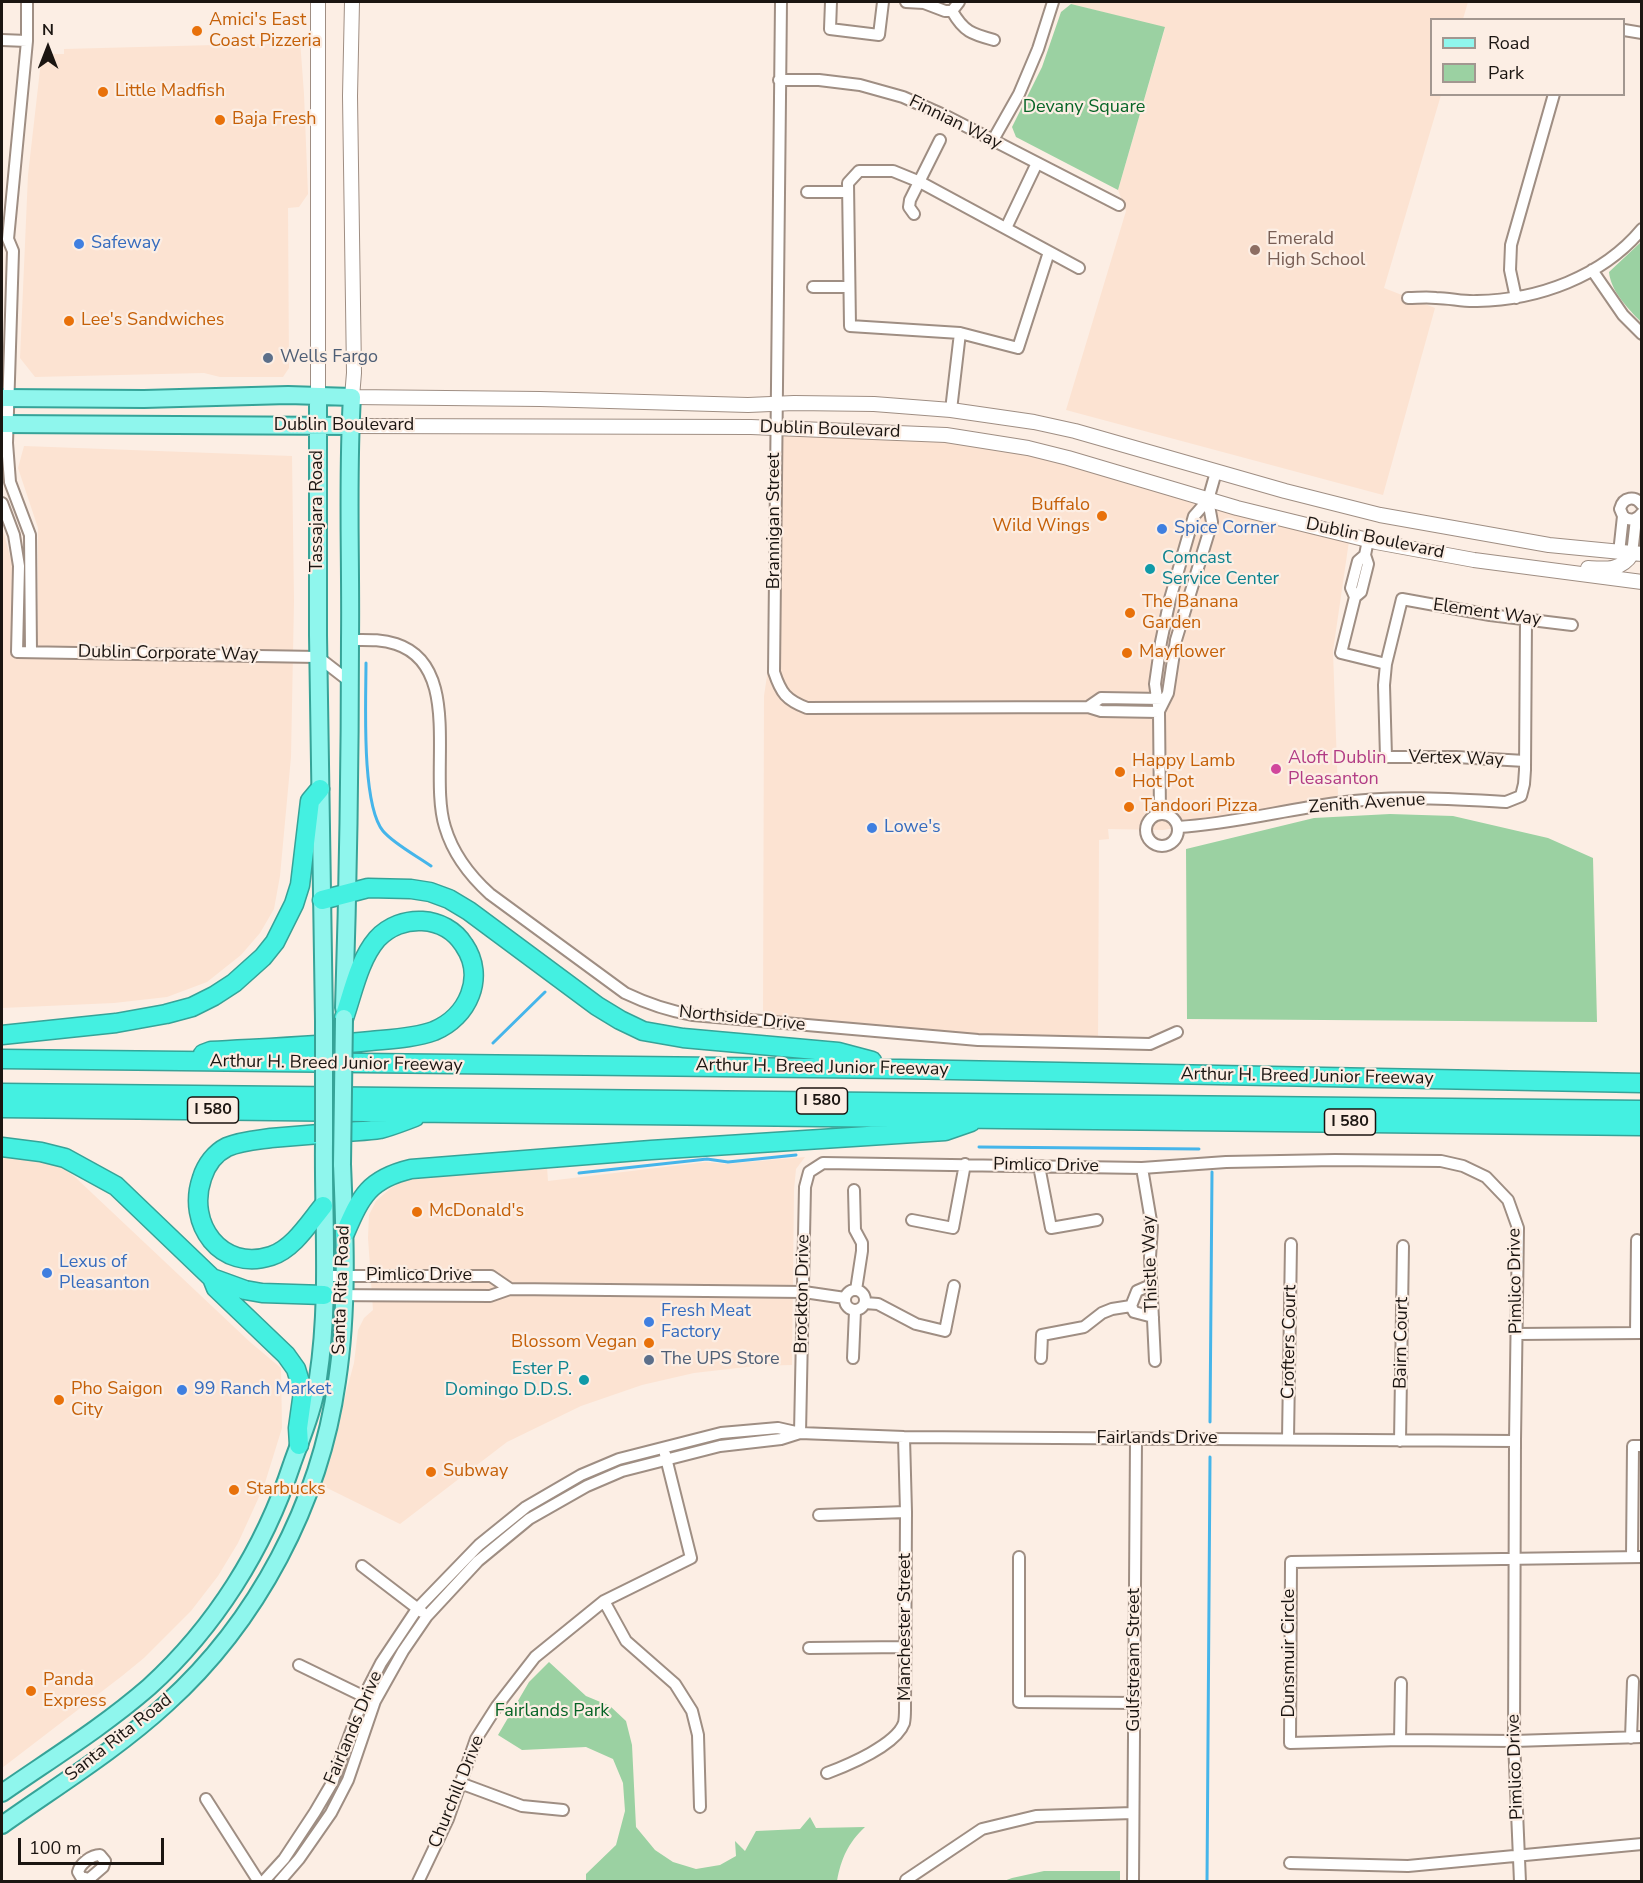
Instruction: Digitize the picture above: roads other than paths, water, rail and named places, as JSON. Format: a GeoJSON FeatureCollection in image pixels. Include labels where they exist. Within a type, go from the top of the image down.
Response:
{"type":"FeatureCollection","features":[{"type":"Feature","properties":{"kind":"highway"},"geometry":{"type":"LineString","coordinates":[[2,1035],[116,1023],[166,1014],[192,1007],[234,983],[263,957],[275,942],[294,904],[303,865],[310,801],[320,789]]}},
{"type":"Feature","properties":{"kind":"highway"},"geometry":{"type":"LineString","coordinates":[[322,900],[368,888],[430,892],[449,898],[597,1006],[643,1031],[683,1038],[838,1052],[900,1069]]}},
{"type":"Feature","properties":{"kind":"highway"},"geometry":{"type":"LineString","coordinates":[[185,1062],[211,1050],[318,1046],[407,1037],[433,1031],[455,1018],[469,999],[474,986],[473,969],[465,945],[442,926],[424,920],[408,920],[392,927],[378,938],[368,951],[344,1018]]}},
{"type":"Feature","properties":{"kind":"highway","name":"Arthur H. Breed Junior Freeway"},"geometry":{"type":"LineString","coordinates":[[2,1059],[900,1069],[1641,1083]]}},
{"type":"Feature","properties":{"kind":"highway","name":"I 580"},"geometry":{"type":"LineString","coordinates":[[2,1092],[1641,1110]]}},
{"type":"Feature","properties":{"kind":"highway","name":"I 580"},"geometry":{"type":"LineString","coordinates":[[2,1107],[1641,1126]]}},
{"type":"Feature","properties":{"kind":"highway"},"geometry":{"type":"LineString","coordinates":[[323,1206],[292,1243],[283,1250],[273,1256],[256,1259],[242,1258],[217,1246],[206,1233],[199,1218],[198,1188],[212,1158],[226,1147],[248,1141],[380,1129],[425,1113]]}},
{"type":"Feature","properties":{"kind":"highway"},"geometry":{"type":"LineString","coordinates":[[345,1233],[358,1204],[369,1189],[391,1174],[411,1169],[651,1150],[945,1131],[985,1118]]}},
{"type":"Feature","properties":{"kind":"highway"},"geometry":{"type":"LineString","coordinates":[[2,1147],[65,1158],[116,1186],[212,1278],[245,1290],[262,1293],[324,1294]]}},
{"type":"Feature","properties":{"kind":"highway"},"geometry":{"type":"LineString","coordinates":[[212,1278],[216,1288],[286,1354],[296,1369],[303,1392],[298,1428],[299,1445]]}},
{"type":"Feature","properties":{"kind":"main road","name":"Tassajara Road"},"geometry":{"type":"LineString","coordinates":[[318,2],[318,657],[324,1021]]}},
{"type":"Feature","properties":{"kind":"main road","name":"Tassajara Road"},"geometry":{"type":"LineString","coordinates":[[344,1018],[348,894],[349,452],[354,373],[350,96],[352,2]]}},
{"type":"Feature","properties":{"kind":"main road","name":"Dublin Boulevard"},"geometry":{"type":"LineString","coordinates":[[5,398],[144,399],[318,396],[748,405],[874,404],[951,410],[1034,422],[1075,431],[1216,472],[1380,515],[1488,536],[1631,554]]}},
{"type":"Feature","properties":{"kind":"main road","name":"Dublin Boulevard"},"geometry":{"type":"LineString","coordinates":[[5,424],[776,429],[908,432],[986,441],[1068,458],[1208,500],[1368,540],[1474,560],[1641,582]]}},
{"type":"Feature","properties":{"kind":"main road"},"geometry":{"type":"LineString","coordinates":[[1508,565],[1609,569],[1623,565],[1631,554]]}},
{"type":"Feature","properties":{"kind":"main road","name":"Santa Rita Road"},"geometry":{"type":"LineString","coordinates":[[2,1825],[123,1740],[166,1704],[201,1670],[252,1602],[291,1534],[319,1459],[337,1383],[344,1294],[345,1233],[342,1164],[344,1018]]}},
{"type":"Feature","properties":{"kind":"main road","name":"Santa Rita Road"},"geometry":{"type":"LineString","coordinates":[[2,1793],[106,1721],[149,1686],[183,1653],[228,1596],[253,1554],[281,1495],[311,1411],[318,1379],[324,1294],[324,1021]]}},
{"type":"Feature","properties":{"kind":"street"},"geometry":{"type":"LineString","coordinates":[[2,249],[8,239],[27,41],[27,2]]}},
{"type":"Feature","properties":{"kind":"street","name":"Brannigan Street"},"geometry":{"type":"LineString","coordinates":[[780,2],[774,672],[779,687],[790,702],[807,708],[1088,706],[1101,711],[1159,712]]}},
{"type":"Feature","properties":{"kind":"street"},"geometry":{"type":"LineString","coordinates":[[831,2],[830,29],[879,35],[883,2]]}},
{"type":"Feature","properties":{"kind":"street"},"geometry":{"type":"LineString","coordinates":[[906,2],[924,3],[945,11],[952,11]]}},
{"type":"Feature","properties":{"kind":"street"},"geometry":{"type":"LineString","coordinates":[[952,11],[959,2]]}},
{"type":"Feature","properties":{"kind":"street"},"geometry":{"type":"LineString","coordinates":[[993,140],[1023,85],[1038,49],[1053,2]]}},
{"type":"Feature","properties":{"kind":"street"},"geometry":{"type":"LineString","coordinates":[[952,11],[959,24],[967,32],[994,40]]}},
{"type":"Feature","properties":{"kind":"street"},"geometry":{"type":"LineString","coordinates":[[1625,30],[1641,33]]}},
{"type":"Feature","properties":{"kind":"street"},"geometry":{"type":"LineString","coordinates":[[2,40],[27,41]]}},
{"type":"Feature","properties":{"kind":"street","name":"Finnian Way"},"geometry":{"type":"LineString","coordinates":[[779,80],[819,80],[860,85],[896,95],[946,116],[1119,205]]}},
{"type":"Feature","properties":{"kind":"street"},"geometry":{"type":"LineString","coordinates":[[1516,297],[1510,270],[1510,245],[1553,96]]}},
{"type":"Feature","properties":{"kind":"street"},"geometry":{"type":"LineString","coordinates":[[914,214],[909,207],[910,200],[940,140]]}},
{"type":"Feature","properties":{"kind":"street"},"geometry":{"type":"LineString","coordinates":[[1006,228],[1037,163]]}},
{"type":"Feature","properties":{"kind":"street"},"geometry":{"type":"LineString","coordinates":[[1049,252],[1018,348],[960,333],[849,326],[848,183],[858,171],[893,171],[920,182],[1079,268]]}},
{"type":"Feature","properties":{"kind":"street"},"geometry":{"type":"LineString","coordinates":[[807,192],[848,192]]}},
{"type":"Feature","properties":{"kind":"street"},"geometry":{"type":"LineString","coordinates":[[1408,298],[1436,297],[1475,301],[1540,294],[1592,270],[1633,239],[1641,229]]}},
{"type":"Feature","properties":{"kind":"street"},"geometry":{"type":"LineString","coordinates":[[8,239],[13,251],[5,424],[10,482],[30,535],[32,652]]}},
{"type":"Feature","properties":{"kind":"street"},"geometry":{"type":"LineString","coordinates":[[1592,270],[1623,315],[1641,334]]}},
{"type":"Feature","properties":{"kind":"street"},"geometry":{"type":"LineString","coordinates":[[813,287],[849,288]]}},
{"type":"Feature","properties":{"kind":"street"},"geometry":{"type":"LineString","coordinates":[[951,410],[960,333]]}},
{"type":"Feature","properties":{"kind":"street"},"geometry":{"type":"LineString","coordinates":[[1160,814],[1159,712],[1161,698],[1155,684],[1170,599],[1194,516],[1208,500],[1216,472]]}},
{"type":"Feature","properties":{"kind":"street"},"geometry":{"type":"LineString","coordinates":[[1631,554],[1620,508],[1626,500],[1634,498],[1641,505]]}},
{"type":"Feature","properties":{"kind":"street"},"geometry":{"type":"LineString","coordinates":[[1161,698],[1168,693],[1176,640],[1212,522],[1208,500]]}},
{"type":"Feature","properties":{"kind":"street","name":"Dublin Corporate Way"},"geometry":{"type":"LineString","coordinates":[[2,503],[14,535],[19,566],[18,652],[318,657]]}},
{"type":"Feature","properties":{"kind":"street"},"geometry":{"type":"LineString","coordinates":[[1623,516],[1629,520],[1639,516]]}},
{"type":"Feature","properties":{"kind":"street"},"geometry":{"type":"LineString","coordinates":[[1631,554],[1639,516]]}},
{"type":"Feature","properties":{"kind":"street"},"geometry":{"type":"LineString","coordinates":[[1368,540],[1365,555],[1358,561],[1352,588],[1355,597],[1341,653],[1386,664]]}},
{"type":"Feature","properties":{"kind":"street","name":"Element Way"},"geometry":{"type":"LineString","coordinates":[[1386,664],[1402,599],[1572,625]]}},
{"type":"Feature","properties":{"kind":"street"},"geometry":{"type":"LineString","coordinates":[[1525,761],[1526,619]]}},
{"type":"Feature","properties":{"kind":"street","name":"Northside Drive"},"geometry":{"type":"LineString","coordinates":[[350,640],[380,640],[397,644],[410,650],[430,672],[437,690],[439,711],[438,786],[444,826],[457,854],[474,879],[490,894],[625,993],[645,1003],[668,1011],[693,1015],[978,1040],[1150,1044],[1177,1032]]}},
{"type":"Feature","properties":{"kind":"street"},"geometry":{"type":"LineString","coordinates":[[318,657],[349,681]]}},
{"type":"Feature","properties":{"kind":"street","name":"Vertex Way"},"geometry":{"type":"LineString","coordinates":[[1386,664],[1384,685],[1386,757],[1525,761]]}},
{"type":"Feature","properties":{"kind":"street","name":"Brannigan Street"},"geometry":{"type":"LineString","coordinates":[[1088,706],[1101,698],[1161,698]]}},
{"type":"Feature","properties":{"kind":"street","name":"Zenith Avenue"},"geometry":{"type":"LineString","coordinates":[[1178,826],[1213,825],[1342,802],[1410,798],[1506,802],[1521,796],[1525,761]]}},
{"type":"Feature","properties":{"kind":"street"},"geometry":{"type":"LineString","coordinates":[[1160,814],[1172,818],[1178,826],[1173,842],[1163,846],[1153,843],[1147,836],[1147,826],[1152,817],[1160,814]]}},
{"type":"Feature","properties":{"kind":"street","name":"Pimlico Drive"},"geometry":{"type":"LineString","coordinates":[[823,1163],[1142,1168],[1226,1162],[1441,1161],[1463,1166],[1486,1177],[1508,1200],[1518,1228],[1514,1741],[1520,1881]]}},
{"type":"Feature","properties":{"kind":"street","name":"Brockton Drive"},"geometry":{"type":"LineString","coordinates":[[800,1433],[805,1187],[809,1172],[823,1163]]}},
{"type":"Feature","properties":{"kind":"street"},"geometry":{"type":"LineString","coordinates":[[912,1220],[953,1228],[965,1164]]}},
{"type":"Feature","properties":{"kind":"street"},"geometry":{"type":"LineString","coordinates":[[1039,1167],[1051,1228],[1097,1220]]}},
{"type":"Feature","properties":{"kind":"street","name":"Thistle Way"},"geometry":{"type":"LineString","coordinates":[[1142,1168],[1152,1227],[1150,1257],[1155,1361]]}},
{"type":"Feature","properties":{"kind":"street"},"geometry":{"type":"LineString","coordinates":[[854,1190],[855,1230],[862,1244],[856,1290]]}},
{"type":"Feature","properties":{"kind":"street"},"geometry":{"type":"LineString","coordinates":[[1517,1334],[1639,1333],[1637,1240]]}},
{"type":"Feature","properties":{"kind":"street","name":"Crofters Court"},"geometry":{"type":"LineString","coordinates":[[1288,1439],[1291,1244]]}},
{"type":"Feature","properties":{"kind":"street","name":"Bairn Court"},"geometry":{"type":"LineString","coordinates":[[1400,1441],[1404,1246]]}},
{"type":"Feature","properties":{"kind":"street","name":"Pimlico Drive"},"geometry":{"type":"LineString","coordinates":[[324,1276],[491,1276],[510,1289]]}},
{"type":"Feature","properties":{"kind":"street"},"geometry":{"type":"LineString","coordinates":[[1151,1285],[1137,1292],[1131,1306],[1134,1312],[1153,1317]]}},
{"type":"Feature","properties":{"kind":"street"},"geometry":{"type":"LineString","coordinates":[[866,1303],[878,1304],[916,1323],[945,1331],[954,1286]]}},
{"type":"Feature","properties":{"kind":"street","name":"Pimlico Drive"},"geometry":{"type":"LineString","coordinates":[[324,1294],[490,1296],[510,1289],[804,1292],[845,1298]]}},
{"type":"Feature","properties":{"kind":"street"},"geometry":{"type":"LineString","coordinates":[[855,1311],[847,1306],[845,1298],[848,1293],[856,1290]]}},
{"type":"Feature","properties":{"kind":"street"},"geometry":{"type":"LineString","coordinates":[[855,1311],[861,1309],[866,1303],[865,1296],[856,1290]]}},
{"type":"Feature","properties":{"kind":"street"},"geometry":{"type":"LineString","coordinates":[[1041,1358],[1042,1335],[1084,1327],[1102,1313],[1131,1306]]}},
{"type":"Feature","properties":{"kind":"street"},"geometry":{"type":"LineString","coordinates":[[853,1358],[855,1311]]}},
{"type":"Feature","properties":{"kind":"street","name":"Fairlands Drive"},"geometry":{"type":"LineString","coordinates":[[279,1881],[299,1859],[331,1813],[348,1780],[369,1699],[381,1664],[417,1609],[479,1545],[526,1507],[580,1475],[619,1459],[721,1433],[778,1428],[800,1433],[904,1437],[1515,1441]]}},
{"type":"Feature","properties":{"kind":"street","name":"Fairlands Drive"},"geometry":{"type":"LineString","coordinates":[[261,1881],[284,1858],[332,1783],[369,1699],[427,1616],[478,1561],[529,1519],[587,1486],[622,1471],[720,1446],[781,1439],[800,1433]]}},
{"type":"Feature","properties":{"kind":"street","name":"Manchester Street"},"geometry":{"type":"LineString","coordinates":[[826,1773],[850,1764],[884,1746],[903,1724],[906,1647],[904,1437]]}},
{"type":"Feature","properties":{"kind":"street","name":"Gulfstream Street"},"geometry":{"type":"LineString","coordinates":[[1133,1881],[1136,1439]]}},
{"type":"Feature","properties":{"kind":"street"},"geometry":{"type":"LineString","coordinates":[[1515,1560],[1636,1557],[1633,1446],[1641,1446]]}},
{"type":"Feature","properties":{"kind":"street","name":"Churchill Drive"},"geometry":{"type":"LineString","coordinates":[[419,1881],[448,1819],[476,1740],[497,1706],[535,1657],[604,1601],[691,1558],[663,1447]]}},
{"type":"Feature","properties":{"kind":"street"},"geometry":{"type":"LineString","coordinates":[[819,1515],[906,1512]]}},
{"type":"Feature","properties":{"kind":"street"},"geometry":{"type":"LineString","coordinates":[[1019,1557],[1019,1702],[1135,1703]]}},
{"type":"Feature","properties":{"kind":"street","name":"Dunsmuir Circle"},"geometry":{"type":"LineString","coordinates":[[1515,1560],[1291,1562],[1290,1743],[1636,1738]]}},
{"type":"Feature","properties":{"kind":"street"},"geometry":{"type":"LineString","coordinates":[[362,1566],[427,1616]]}},
{"type":"Feature","properties":{"kind":"street"},"geometry":{"type":"LineString","coordinates":[[604,1601],[626,1641],[675,1684],[692,1711],[698,1736],[700,1807]]}},
{"type":"Feature","properties":{"kind":"street"},"geometry":{"type":"LineString","coordinates":[[809,1648],[906,1647]]}},
{"type":"Feature","properties":{"kind":"street"},"geometry":{"type":"LineString","coordinates":[[299,1665],[369,1699]]}},
{"type":"Feature","properties":{"kind":"street"},"geometry":{"type":"LineString","coordinates":[[1633,1681],[1636,1738]]}},
{"type":"Feature","properties":{"kind":"street"},"geometry":{"type":"LineString","coordinates":[[1400,1740],[1401,1683]]}},
{"type":"Feature","properties":{"kind":"street"},"geometry":{"type":"LineString","coordinates":[[460,1782],[522,1806],[563,1810]]}},
{"type":"Feature","properties":{"kind":"street"},"geometry":{"type":"LineString","coordinates":[[206,1799],[261,1881]]}},
{"type":"Feature","properties":{"kind":"street"},"geometry":{"type":"LineString","coordinates":[[906,1880],[982,1829],[1036,1816],[1133,1813]]}},
{"type":"Feature","properties":{"kind":"street"},"geometry":{"type":"LineString","coordinates":[[1290,1863],[1408,1866],[1641,1844]]}},
{"type":"Feature","properties":{"kind":"waterway"},"geometry":{"type":"LineString","coordinates":[[366,663],[366,751],[371,799],[376,818],[388,836],[431,866]]}},
{"type":"Feature","properties":{"kind":"waterway"},"geometry":{"type":"LineString","coordinates":[[493,1043],[545,992]]}},
{"type":"Feature","properties":{"kind":"waterway"},"geometry":{"type":"LineString","coordinates":[[979,1147],[1199,1149]]}},
{"type":"Feature","properties":{"kind":"waterway"},"geometry":{"type":"LineString","coordinates":[[579,1173],[707,1159],[728,1162],[796,1155]]}},
{"type":"Feature","properties":{"kind":"waterway"},"geometry":{"type":"LineString","coordinates":[[1210,1422],[1212,1172]]}},
{"type":"Feature","properties":{"kind":"waterway"},"geometry":{"type":"LineString","coordinates":[[1207,1882],[1210,1457]]}},
{"type":"Feature","properties":{"kind":"place","name":"Amici's East Coast Pizzeria"},"geometry":{"type":"Point","coordinates":[197,31]}},
{"type":"Feature","properties":{"kind":"place","name":"Little Madfish"},"geometry":{"type":"Point","coordinates":[103,92]}},
{"type":"Feature","properties":{"kind":"place","name":"Baja Fresh"},"geometry":{"type":"Point","coordinates":[220,120]}},
{"type":"Feature","properties":{"kind":"place","name":"Safeway"},"geometry":{"type":"Point","coordinates":[79,244]}},
{"type":"Feature","properties":{"kind":"place","name":"Emerald High School"},"geometry":{"type":"Point","coordinates":[1255,250]}},
{"type":"Feature","properties":{"kind":"place","name":"Lee's Sandwiches"},"geometry":{"type":"Point","coordinates":[69,321]}},
{"type":"Feature","properties":{"kind":"place","name":"Wells Fargo"},"geometry":{"type":"Point","coordinates":[268,358]}},
{"type":"Feature","properties":{"kind":"place","name":"Buffalo Wild Wings"},"geometry":{"type":"Point","coordinates":[1102,516]}},
{"type":"Feature","properties":{"kind":"place","name":"Spice Corner"},"geometry":{"type":"Point","coordinates":[1162,529]}},
{"type":"Feature","properties":{"kind":"place","name":"Comcast Service Center"},"geometry":{"type":"Point","coordinates":[1150,569]}},
{"type":"Feature","properties":{"kind":"place","name":"The Banana Garden"},"geometry":{"type":"Point","coordinates":[1130,613]}},
{"type":"Feature","properties":{"kind":"place","name":"Mayflower"},"geometry":{"type":"Point","coordinates":[1127,653]}},
{"type":"Feature","properties":{"kind":"place","name":"Aloft Dublin Pleasanton"},"geometry":{"type":"Point","coordinates":[1276,769]}},
{"type":"Feature","properties":{"kind":"place","name":"Happy Lamb Hot Pot"},"geometry":{"type":"Point","coordinates":[1120,772]}},
{"type":"Feature","properties":{"kind":"place","name":"Tandoori Pizza"},"geometry":{"type":"Point","coordinates":[1129,807]}},
{"type":"Feature","properties":{"kind":"place","name":"Lowe's"},"geometry":{"type":"Point","coordinates":[872,828]}},
{"type":"Feature","properties":{"kind":"place","name":"McDonald's"},"geometry":{"type":"Point","coordinates":[417,1212]}},
{"type":"Feature","properties":{"kind":"place","name":"Lexus of Pleasanton"},"geometry":{"type":"Point","coordinates":[47,1273]}},
{"type":"Feature","properties":{"kind":"place","name":"Fresh Meat Factory"},"geometry":{"type":"Point","coordinates":[649,1322]}},
{"type":"Feature","properties":{"kind":"place","name":"Blossom Vegan"},"geometry":{"type":"Point","coordinates":[649,1343]}},
{"type":"Feature","properties":{"kind":"place","name":"The UPS Store"},"geometry":{"type":"Point","coordinates":[649,1360]}},
{"type":"Feature","properties":{"kind":"place","name":"Ester P. Domingo D.D.S."},"geometry":{"type":"Point","coordinates":[584,1380]}},
{"type":"Feature","properties":{"kind":"place","name":"99 Ranch Market"},"geometry":{"type":"Point","coordinates":[182,1390]}},
{"type":"Feature","properties":{"kind":"place","name":"Pho Saigon City"},"geometry":{"type":"Point","coordinates":[59,1400]}},
{"type":"Feature","properties":{"kind":"place","name":"Subway"},"geometry":{"type":"Point","coordinates":[431,1472]}},
{"type":"Feature","properties":{"kind":"place","name":"Starbucks"},"geometry":{"type":"Point","coordinates":[234,1490]}},
{"type":"Feature","properties":{"kind":"place","name":"Panda Express"},"geometry":{"type":"Point","coordinates":[31,1691]}},
{"type":"Feature","properties":{"kind":"park label","name":"Devany Square"},"geometry":{"type":"Point","coordinates":[1084,108]}},
{"type":"Feature","properties":{"kind":"park label","name":"Fairlands Park"},"geometry":{"type":"Point","coordinates":[552,1712]}}]}
